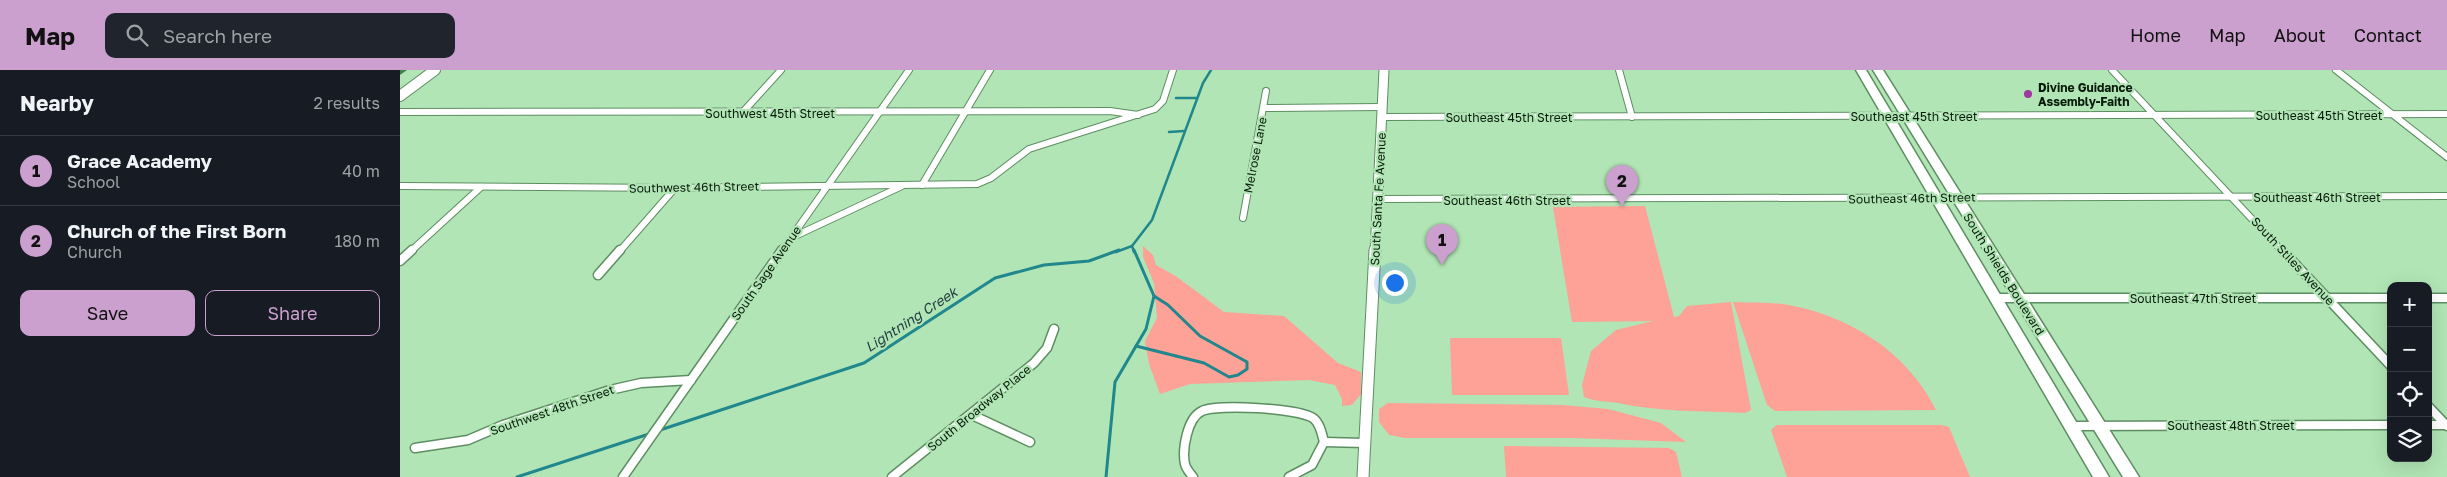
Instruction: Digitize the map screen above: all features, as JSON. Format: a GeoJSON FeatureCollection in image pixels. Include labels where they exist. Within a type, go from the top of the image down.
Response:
{"type":"FeatureCollection","features":[{"type":"Feature","properties":{"kind":"main road"},"geometry":{"type":"LineString","coordinates":[[400,96],[435,70]]}},
{"type":"Feature","properties":{"kind":"main road","name":"South Shields Boulevard"},"geometry":{"type":"LineString","coordinates":[[1861,70],[2101,477]]}},
{"type":"Feature","properties":{"kind":"main road","name":"South Shields Boulevard"},"geometry":{"type":"LineString","coordinates":[[1878,70],[2131,477]]}},
{"type":"Feature","properties":{"kind":"street"},"geometry":{"type":"LineString","coordinates":[[742,113],[781,70]]}},
{"type":"Feature","properties":{"kind":"street","name":"South Sage Avenue"},"geometry":{"type":"LineString","coordinates":[[623,477],[827,185],[910,70]]}},
{"type":"Feature","properties":{"kind":"street"},"geometry":{"type":"LineString","coordinates":[[922,185],[990,70]]}},
{"type":"Feature","properties":{"kind":"street"},"geometry":{"type":"LineString","coordinates":[[1140,115],[1160,105],[1173,70]]}},
{"type":"Feature","properties":{"kind":"street","name":"South Santa Fe Avenue"},"geometry":{"type":"LineString","coordinates":[[1363,477],[1384,70]]}},
{"type":"Feature","properties":{"kind":"street"},"geometry":{"type":"LineString","coordinates":[[1619,70],[1632,117]]}},
{"type":"Feature","properties":{"kind":"street","name":"South Stiles Avenue"},"geometry":{"type":"LineString","coordinates":[[2112,70],[2387,362]]}},
{"type":"Feature","properties":{"kind":"street"},"geometry":{"type":"LineString","coordinates":[[2336,70],[2447,157]]}},
{"type":"Feature","properties":{"kind":"street","name":"Melrose Lane"},"geometry":{"type":"LineString","coordinates":[[1243,218],[1266,91]]}},
{"type":"Feature","properties":{"kind":"street"},"geometry":{"type":"LineString","coordinates":[[1264,108],[1382,107]]}},
{"type":"Feature","properties":{"kind":"street","name":"Southwest 45th Street"},"geometry":{"type":"LineString","coordinates":[[400,112],[742,113],[966,111],[1110,112],[1140,115]]}},
{"type":"Feature","properties":{"kind":"street","name":"Southeast 45th Street"},"geometry":{"type":"LineString","coordinates":[[1382,117],[2447,114]]}},
{"type":"Feature","properties":{"kind":"street","name":"Southwest 46th Street"},"geometry":{"type":"LineString","coordinates":[[400,186],[675,188],[977,184],[988,181],[1018,155],[1029,149],[1140,115]]}},
{"type":"Feature","properties":{"kind":"street"},"geometry":{"type":"LineString","coordinates":[[790,239],[815,225],[904,185]]}},
{"type":"Feature","properties":{"kind":"street"},"geometry":{"type":"LineString","coordinates":[[400,261],[481,187]]}},
{"type":"Feature","properties":{"kind":"street"},"geometry":{"type":"LineString","coordinates":[[598,275],[675,188]]}},
{"type":"Feature","properties":{"kind":"street","name":"Southeast 46th Street"},"geometry":{"type":"LineString","coordinates":[[1378,199],[1702,200],[1935,197],[2447,196]]}},
{"type":"Feature","properties":{"kind":"street","name":"Southeast 47th Street"},"geometry":{"type":"LineString","coordinates":[[1994,298],[2387,298]]}},
{"type":"Feature","properties":{"kind":"street"},"geometry":{"type":"LineString","coordinates":[[2432,298],[2447,298]]}},
{"type":"Feature","properties":{"kind":"street","name":"South Broadway Place"},"geometry":{"type":"LineString","coordinates":[[892,477],[1034,364],[1047,348],[1054,329]]}},
{"type":"Feature","properties":{"kind":"street","name":"Southwest 48th Street"},"geometry":{"type":"LineString","coordinates":[[415,448],[468,440],[503,425],[610,390],[641,383],[691,380]]}},
{"type":"Feature","properties":{"kind":"street"},"geometry":{"type":"LineString","coordinates":[[1193,477],[1186,467],[1184,453],[1187,437],[1194,420],[1201,412],[1215,409],[1297,411],[1314,418],[1321,429],[1324,442],[1318,461],[1306,470],[1289,477]]}},
{"type":"Feature","properties":{"kind":"street"},"geometry":{"type":"LineString","coordinates":[[2432,410],[2447,425]]}},
{"type":"Feature","properties":{"kind":"street"},"geometry":{"type":"LineString","coordinates":[[972,415],[1030,442]]}},
{"type":"Feature","properties":{"kind":"street","name":"Southeast 48th Street"},"geometry":{"type":"LineString","coordinates":[[2071,426],[2387,425]]}},
{"type":"Feature","properties":{"kind":"street"},"geometry":{"type":"LineString","coordinates":[[2432,425],[2447,425]]}},
{"type":"Feature","properties":{"kind":"street"},"geometry":{"type":"LineString","coordinates":[[1324,442],[1365,442]]}},
{"type":"Feature","properties":{"kind":"shaded area"},"geometry":{"type":"Polygon","coordinates":[[[1645,206],[1674,317],[1679,316],[1687,306],[1731,302],[1751,410],[1745,413],[1665,410],[1597,401],[1584,397],[1582,385],[1591,351],[1616,330],[1653,321],[1572,322],[1553,207],[1645,206]]]}},
{"type":"Feature","properties":{"kind":"shaded area"},"geometry":{"type":"Polygon","coordinates":[[[1143,246],[1153,255],[1156,265],[1177,277],[1224,312],[1284,316],[1338,363],[1361,372],[1361,394],[1352,405],[1342,406],[1342,399],[1335,385],[1309,380],[1190,384],[1160,394],[1149,364],[1145,341],[1157,318],[1154,283],[1143,257],[1143,246]]]}},
{"type":"Feature","properties":{"kind":"shaded area"},"geometry":{"type":"Polygon","coordinates":[[[1733,302],[1783,304],[1830,316],[1852,326],[1892,353],[1909,370],[1924,389],[1936,410],[1775,411],[1767,405],[1733,302]]]}},
{"type":"Feature","properties":{"kind":"shaded area"},"geometry":{"type":"Polygon","coordinates":[[[1450,338],[1561,338],[1569,395],[1452,395],[1450,338]]]}},
{"type":"Feature","properties":{"kind":"shaded area"},"geometry":{"type":"Polygon","coordinates":[[[1388,403],[1562,405],[1608,409],[1661,423],[1686,442],[1571,438],[1405,438],[1389,435],[1379,422],[1379,409],[1388,403]]]}},
{"type":"Feature","properties":{"kind":"shaded area"},"geometry":{"type":"Polygon","coordinates":[[[1777,425],[1941,425],[1949,427],[1970,477],[1787,477],[1771,430],[1777,425]]]}},
{"type":"Feature","properties":{"kind":"shaded area"},"geometry":{"type":"Polygon","coordinates":[[[1504,446],[1669,448],[1676,452],[1682,477],[1506,477],[1504,446]]]}},
{"type":"Feature","properties":{"kind":"waterway","name":"Lightning Creek"},"geometry":{"type":"LineString","coordinates":[[1132,246],[1152,220],[1203,83],[1211,70]]}},
{"type":"Feature","properties":{"kind":"waterway"},"geometry":{"type":"LineString","coordinates":[[1176,98],[1197,98]]}},
{"type":"Feature","properties":{"kind":"waterway"},"geometry":{"type":"LineString","coordinates":[[1169,132],[1184,131]]}},
{"type":"Feature","properties":{"kind":"waterway","name":"Lightning Creek"},"geometry":{"type":"LineString","coordinates":[[1116,252],[1132,246]]}},
{"type":"Feature","properties":{"kind":"waterway","name":"Lightning Creek"},"geometry":{"type":"LineString","coordinates":[[1132,246],[1134,252]]}},
{"type":"Feature","properties":{"kind":"waterway","name":"Lightning Creek"},"geometry":{"type":"LineString","coordinates":[[657,431],[864,363],[995,278],[1044,265],[1089,261],[1119,250]]}},
{"type":"Feature","properties":{"kind":"waterway"},"geometry":{"type":"LineString","coordinates":[[1134,250],[1154,296]]}},
{"type":"Feature","properties":{"kind":"waterway"},"geometry":{"type":"LineString","coordinates":[[1136,346],[1204,363],[1229,377],[1238,375],[1247,369],[1247,362],[1200,336],[1168,305],[1154,296]]}},
{"type":"Feature","properties":{"kind":"waterway"},"geometry":{"type":"LineString","coordinates":[[1136,346],[1146,329],[1154,296]]}},
{"type":"Feature","properties":{"kind":"waterway"},"geometry":{"type":"LineString","coordinates":[[1106,477],[1115,382],[1136,346]]}},
{"type":"Feature","properties":{"kind":"waterway","name":"Lightning Creek"},"geometry":{"type":"LineString","coordinates":[[517,477],[652,433]]}},
{"type":"Feature","properties":{"kind":"place","name":"Divine Guidance Assembly-Faith"},"geometry":{"type":"Point","coordinates":[2028,94]}},
{"type":"Feature","properties":{"kind":"place","name":"Church of the First Born"},"geometry":{"type":"Point","coordinates":[1622,206]}},
{"type":"Feature","properties":{"kind":"place","name":"Grace Academy"},"geometry":{"type":"Point","coordinates":[1442,265]}}]}
